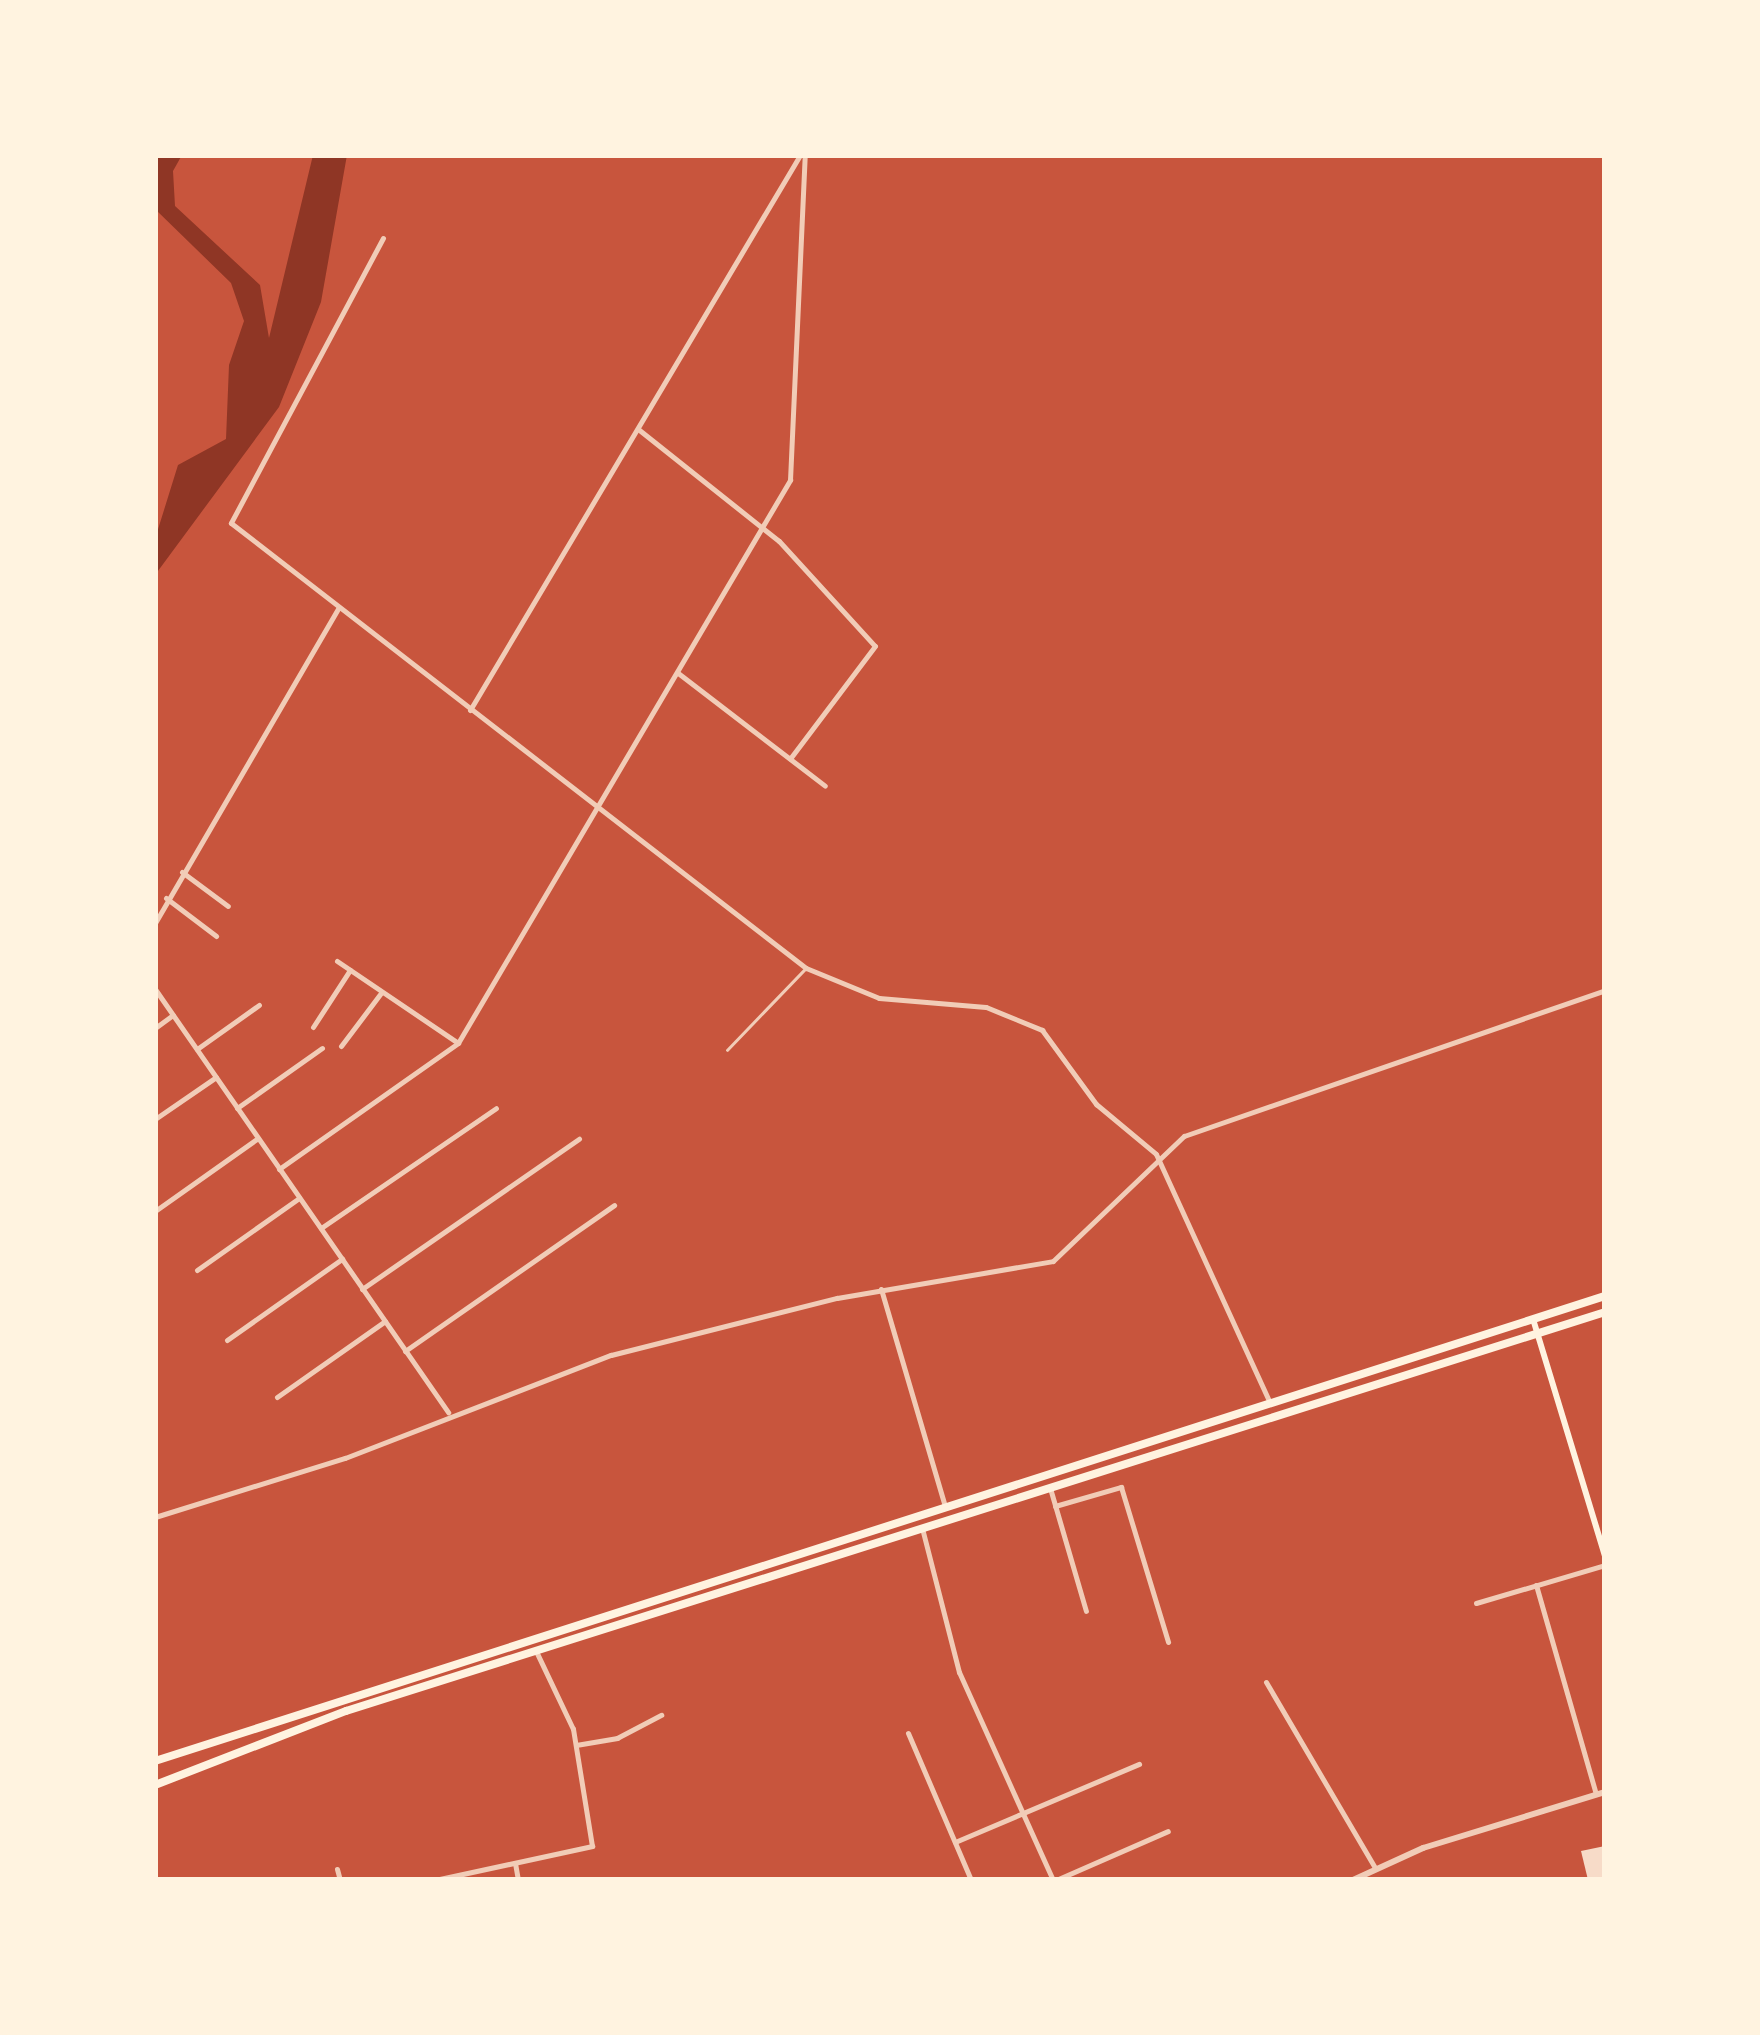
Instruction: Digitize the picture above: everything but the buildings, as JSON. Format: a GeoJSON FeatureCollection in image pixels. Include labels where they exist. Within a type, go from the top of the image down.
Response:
{"type":"FeatureCollection","features":[{"type":"Feature","properties":{"kind":"main road"},"geometry":{"type":"LineString","coordinates":[[155,1761],[1605,1296]]}},
{"type":"Feature","properties":{"kind":"main road"},"geometry":{"type":"LineString","coordinates":[[155,1784],[223,1752],[922,1528],[1277,1421],[1605,1312]]}},
{"type":"Feature","properties":{"kind":"main road"},"geometry":{"type":"LineString","coordinates":[[1533,1319],[1605,1556]]}},
{"type":"Feature","properties":{"kind":"main road"},"geometry":{"type":"LineString","coordinates":[[1272,1400],[1284,1406],[1277,1421]]}},
{"type":"Feature","properties":{"kind":"main road"},"geometry":{"type":"LineString","coordinates":[[1272,1400],[1262,1416],[1277,1421]]}},
{"type":"Feature","properties":{"kind":"street"},"geometry":{"type":"LineString","coordinates":[[470,710],[803,155]]}},
{"type":"Feature","properties":{"kind":"street"},"geometry":{"type":"LineString","coordinates":[[280,1169],[458,1043],[763,527],[796,461],[803,155]]}},
{"type":"Feature","properties":{"kind":"street"},"geometry":{"type":"LineString","coordinates":[[384,238],[280,439],[228,513],[338,608],[806,968],[878,998],[1022,1017],[1096,1104],[1156,1154],[1272,1400]]}},
{"type":"Feature","properties":{"kind":"street"},"geometry":{"type":"LineString","coordinates":[[638,429],[763,527],[875,646],[790,759]]}},
{"type":"Feature","properties":{"kind":"street"},"geometry":{"type":"LineString","coordinates":[[155,923],[166,898],[338,608]]}},
{"type":"Feature","properties":{"kind":"street"},"geometry":{"type":"LineString","coordinates":[[678,674],[825,786]]}},
{"type":"Feature","properties":{"kind":"street"},"geometry":{"type":"LineString","coordinates":[[182,872],[228,906]]}},
{"type":"Feature","properties":{"kind":"street"},"geometry":{"type":"LineString","coordinates":[[166,898],[216,936]]}},
{"type":"Feature","properties":{"kind":"street"},"geometry":{"type":"LineString","coordinates":[[337,961],[458,1043]]}},
{"type":"Feature","properties":{"kind":"street"},"geometry":{"type":"LineString","coordinates":[[313,1028],[350,970]]}},
{"type":"Feature","properties":{"kind":"street"},"geometry":{"type":"LineString","coordinates":[[155,989],[448,1412]]}},
{"type":"Feature","properties":{"kind":"street"},"geometry":{"type":"LineString","coordinates":[[155,1516],[345,1458],[448,1412],[611,1355],[881,1289],[1052,1261],[1156,1154],[1321,1083],[1605,990]]}},
{"type":"Feature","properties":{"kind":"street"},"geometry":{"type":"LineString","coordinates":[[341,1046],[381,993]]}},
{"type":"Feature","properties":{"kind":"street"},"geometry":{"type":"LineString","coordinates":[[197,1050],[259,1005]]}},
{"type":"Feature","properties":{"kind":"street"},"geometry":{"type":"LineString","coordinates":[[155,1028],[173,1015]]}},
{"type":"Feature","properties":{"kind":"street"},"geometry":{"type":"LineString","coordinates":[[237,1108],[322,1048]]}},
{"type":"Feature","properties":{"kind":"street"},"geometry":{"type":"LineString","coordinates":[[155,1120],[216,1077]]}},
{"type":"Feature","properties":{"kind":"street"},"geometry":{"type":"LineString","coordinates":[[320,1228],[496,1108]]}},
{"type":"Feature","properties":{"kind":"street"},"geometry":{"type":"LineString","coordinates":[[155,1210],[258,1138]]}},
{"type":"Feature","properties":{"kind":"street"},"geometry":{"type":"LineString","coordinates":[[362,1289],[580,1140]]}},
{"type":"Feature","properties":{"kind":"street"},"geometry":{"type":"LineString","coordinates":[[197,1270],[299,1198]]}},
{"type":"Feature","properties":{"kind":"street"},"geometry":{"type":"LineString","coordinates":[[405,1350],[614,1205]]}},
{"type":"Feature","properties":{"kind":"street"},"geometry":{"type":"LineString","coordinates":[[228,1340],[342,1260]]}},
{"type":"Feature","properties":{"kind":"street"},"geometry":{"type":"LineString","coordinates":[[881,1289],[945,1506]]}},
{"type":"Feature","properties":{"kind":"street"},"geometry":{"type":"LineString","coordinates":[[277,1397],[384,1321]]}},
{"type":"Feature","properties":{"kind":"street"},"geometry":{"type":"LineString","coordinates":[[1055,1506],[1121,1486],[1168,1642]]}},
{"type":"Feature","properties":{"kind":"street"},"geometry":{"type":"LineString","coordinates":[[1050,1488],[1086,1612]]}},
{"type":"Feature","properties":{"kind":"street"},"geometry":{"type":"LineString","coordinates":[[922,1528],[959,1672],[1054,1880],[1168,1831]]}},
{"type":"Feature","properties":{"kind":"street"},"geometry":{"type":"LineString","coordinates":[[1476,1603],[1605,1565]]}},
{"type":"Feature","properties":{"kind":"street"},"geometry":{"type":"LineString","coordinates":[[1353,1880],[1375,1868],[1601,1793],[1536,1585]]}},
{"type":"Feature","properties":{"kind":"street"},"geometry":{"type":"LineString","coordinates":[[437,1880],[592,1846],[576,1745],[536,1652]]}},
{"type":"Feature","properties":{"kind":"street"},"geometry":{"type":"LineString","coordinates":[[1266,1682],[1375,1868]]}},
{"type":"Feature","properties":{"kind":"street"},"geometry":{"type":"LineString","coordinates":[[576,1745],[661,1715]]}},
{"type":"Feature","properties":{"kind":"street"},"geometry":{"type":"LineString","coordinates":[[908,1733],[971,1880]]}},
{"type":"Feature","properties":{"kind":"street"},"geometry":{"type":"LineString","coordinates":[[954,1842],[1138,1764]]}},
{"type":"Feature","properties":{"kind":"street"},"geometry":{"type":"LineString","coordinates":[[514,1862],[518,1880]]}},
{"type":"Feature","properties":{"kind":"street"},"geometry":{"type":"LineString","coordinates":[[338,1870],[340,1880]]}},
{"type":"Feature","properties":{"kind":"lane"},"geometry":{"type":"LineString","coordinates":[[727,1050],[806,968]]}},
{"type":"Feature","properties":{"kind":"shaded area"},"geometry":{"type":"Polygon","coordinates":[[[155,155],[182,155],[173,171],[175,206],[260,285],[269,338],[313,155],[347,155],[321,302],[279,407],[155,575],[155,539],[178,465],[226,439],[229,365],[244,321],[231,283],[155,209],[155,155]]]}}]}
